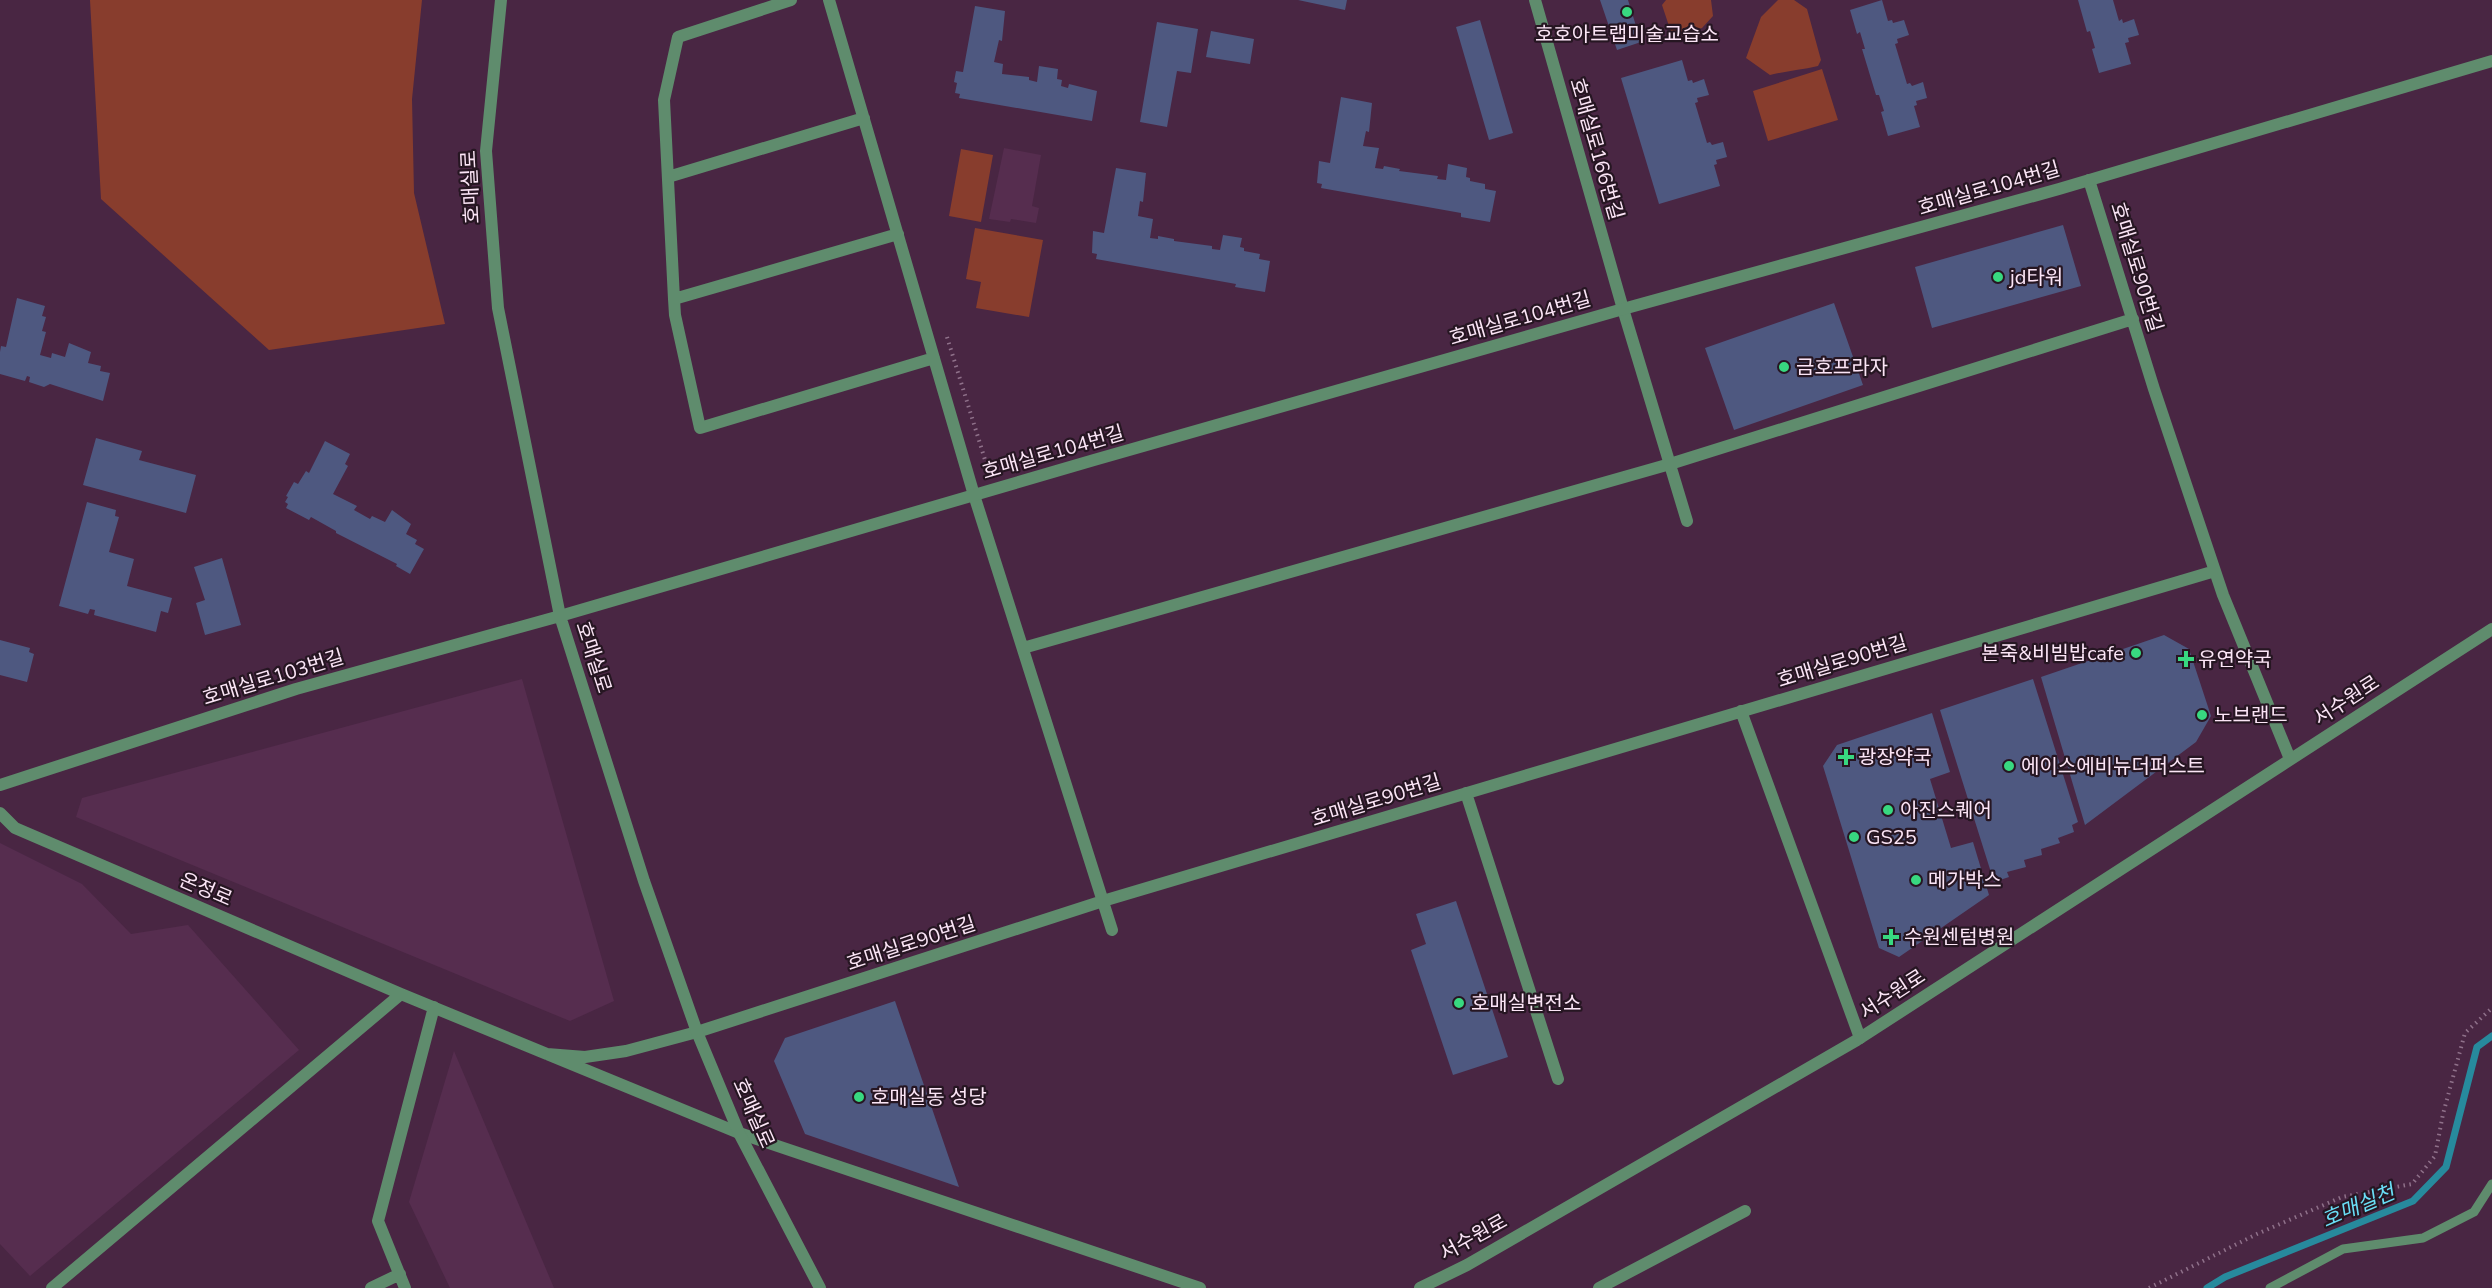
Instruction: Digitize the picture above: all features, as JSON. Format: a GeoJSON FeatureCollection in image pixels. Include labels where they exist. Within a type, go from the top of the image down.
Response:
{"type":"FeatureCollection","features":[{"type":"Feature","properties":{"kind":"street","name":"호매실로"},"geometry":{"type":"LineString","coordinates":[[501,0],[486,151],[498,308],[560,616],[644,881],[698,1032],[739,1133],[820,1288]]}},
{"type":"Feature","properties":{"kind":"street"},"geometry":{"type":"LineString","coordinates":[[791,0],[678,37],[664,100],[675,315],[700,428],[934,358]]}},
{"type":"Feature","properties":{"kind":"street"},"geometry":{"type":"LineString","coordinates":[[829,0],[974,495],[1112,930]]}},
{"type":"Feature","properties":{"kind":"street","name":"호매실로166번길"},"geometry":{"type":"LineString","coordinates":[[1535,0],[1623,309],[1687,521]]}},
{"type":"Feature","properties":{"kind":"street","name":"호매실로104번길"},"geometry":{"type":"LineString","coordinates":[[560,616],[1623,309],[2089,180],[2492,61]]}},
{"type":"Feature","properties":{"kind":"street"},"geometry":{"type":"LineString","coordinates":[[668,177],[864,118]]}},
{"type":"Feature","properties":{"kind":"street","name":"호매실로90번길"},"geometry":{"type":"LineString","coordinates":[[2089,180],[2215,571],[2290,759]]}},
{"type":"Feature","properties":{"kind":"street"},"geometry":{"type":"LineString","coordinates":[[674,299],[898,234]]}},
{"type":"Feature","properties":{"kind":"street"},"geometry":{"type":"LineString","coordinates":[[1023,648],[1670,464],[2133,319]]}},
{"type":"Feature","properties":{"kind":"street","name":"호매실로90번길"},"geometry":{"type":"LineString","coordinates":[[547,1054],[585,1058],[626,1051],[698,1032],[1103,901],[2215,571]]}},
{"type":"Feature","properties":{"kind":"street","name":"호매실로103번길"},"geometry":{"type":"LineString","coordinates":[[0,785],[296,689],[560,616]]}},
{"type":"Feature","properties":{"kind":"street","name":"서수원로"},"geometry":{"type":"LineString","coordinates":[[1420,1288],[1467,1264],[1860,1038],[2492,629]]}},
{"type":"Feature","properties":{"kind":"street"},"geometry":{"type":"LineString","coordinates":[[1741,711],[1860,1038]]}},
{"type":"Feature","properties":{"kind":"street"},"geometry":{"type":"LineString","coordinates":[[1466,793],[1558,1079]]}},
{"type":"Feature","properties":{"kind":"street","name":"온정로"},"geometry":{"type":"LineString","coordinates":[[0,813],[15,828],[401,994],[739,1133],[1200,1288]]}},
{"type":"Feature","properties":{"kind":"street"},"geometry":{"type":"LineString","coordinates":[[52,1288],[401,994]]}},
{"type":"Feature","properties":{"kind":"street"},"geometry":{"type":"LineString","coordinates":[[405,1288],[378,1221],[434,1007]]}},
{"type":"Feature","properties":{"kind":"street"},"geometry":{"type":"LineString","coordinates":[[1599,1288],[1745,1210]]}},
{"type":"Feature","properties":{"kind":"street"},"geometry":{"type":"LineString","coordinates":[[370,1288],[400,1275]]}},
{"type":"Feature","properties":{"kind":"lane"},"geometry":{"type":"LineString","coordinates":[[2270,1288],[2343,1249],[2423,1238],[2474,1212],[2492,1184]]}},
{"type":"Feature","properties":{"kind":"path"},"geometry":{"type":"LineString","coordinates":[[2149,1288],[2257,1234],[2342,1197],[2412,1184],[2435,1156],[2443,1114],[2465,1033],[2492,1008]]}},
{"type":"Feature","properties":{"kind":"shaded area"},"geometry":{"type":"Polygon","coordinates":[[[90,0],[422,0],[412,99],[414,193],[445,324],[269,350],[101,199],[90,0]]]}},
{"type":"Feature","properties":{"kind":"shaded area"},"geometry":{"type":"Polygon","coordinates":[[[1666,0],[1711,0],[1713,16],[1702,28],[1673,38],[1662,5],[1666,0]]]}},
{"type":"Feature","properties":{"kind":"shaded area"},"geometry":{"type":"Polygon","coordinates":[[[1778,0],[1794,0],[1807,9],[1821,60],[1818,66],[1770,75],[1746,58],[1761,17],[1778,0]]]}},
{"type":"Feature","properties":{"kind":"shaded area"},"geometry":{"type":"Polygon","coordinates":[[[1822,69],[1838,120],[1768,141],[1753,91],[1822,69]]]}},
{"type":"Feature","properties":{"kind":"shaded area"},"geometry":{"type":"Polygon","coordinates":[[[1004,148],[1041,155],[1032,206],[1039,208],[1036,223],[1011,219],[1010,222],[989,219],[1004,148]]]}},
{"type":"Feature","properties":{"kind":"shaded area"},"geometry":{"type":"Polygon","coordinates":[[[961,149],[993,155],[981,222],[949,216],[961,149]]]}},
{"type":"Feature","properties":{"kind":"shaded area"},"geometry":{"type":"Polygon","coordinates":[[[975,228],[1043,240],[1029,317],[976,308],[981,282],[966,279],[975,228]]]}},
{"type":"Feature","properties":{"kind":"shaded area"},"geometry":{"type":"Polygon","coordinates":[[[522,679],[614,1001],[570,1021],[76,817],[82,798],[522,679]]]}},
{"type":"Feature","properties":{"kind":"shaded area"},"geometry":{"type":"Polygon","coordinates":[[[0,843],[82,884],[131,934],[188,925],[299,1050],[30,1276],[0,1244],[0,843]]]}},
{"type":"Feature","properties":{"kind":"shaded area"},"geometry":{"type":"Polygon","coordinates":[[[454,1051],[554,1288],[450,1288],[409,1202],[454,1051]]]}},
{"type":"Feature","properties":{"kind":"building"},"geometry":{"type":"Polygon","coordinates":[[[1298,0],[1347,0],[1345,10],[1298,0]]]}},
{"type":"Feature","properties":{"kind":"building"},"geometry":{"type":"Polygon","coordinates":[[[1600,0],[1628,0],[1641,42],[1617,50],[1600,0]]]}},
{"type":"Feature","properties":{"kind":"building"},"geometry":{"type":"Polygon","coordinates":[[[1882,0],[1888,21],[1892,20],[1893,23],[1904,20],[1909,35],[1897,39],[1898,43],[1895,44],[1907,84],[1910,83],[1912,86],[1923,82],[1927,98],[1916,101],[1917,105],[1914,106],[1920,127],[1888,136],[1881,112],[1884,111],[1879,95],[1876,95],[1862,49],[1865,49],[1860,32],[1857,34],[1850,10],[1882,0]]]}},
{"type":"Feature","properties":{"kind":"building"},"geometry":{"type":"Polygon","coordinates":[[[2078,0],[2113,0],[2119,21],[2122,19],[2123,23],[2134,19],[2139,35],[2128,38],[2129,42],[2125,43],[2131,64],[2099,73],[2092,49],[2095,48],[2090,31],[2087,32],[2078,0]]]}},
{"type":"Feature","properties":{"kind":"building"},"geometry":{"type":"Polygon","coordinates":[[[975,6],[1005,11],[1002,41],[999,40],[994,62],[1003,64],[1002,74],[1029,77],[1029,80],[1037,82],[1039,66],[1058,69],[1057,79],[1062,80],[1061,86],[1068,88],[1069,84],[1097,91],[1092,121],[959,98],[960,94],[955,93],[957,83],[954,82],[956,71],[963,72],[975,6]]]}},
{"type":"Feature","properties":{"kind":"building"},"geometry":{"type":"Polygon","coordinates":[[[1480,20],[1513,133],[1489,140],[1456,27],[1480,20]]]}},
{"type":"Feature","properties":{"kind":"building"},"geometry":{"type":"Polygon","coordinates":[[[1157,22],[1198,29],[1191,73],[1177,71],[1167,127],[1140,122],[1157,22]]]}},
{"type":"Feature","properties":{"kind":"building"},"geometry":{"type":"Polygon","coordinates":[[[1211,31],[1254,39],[1250,64],[1206,57],[1211,31]]]}},
{"type":"Feature","properties":{"kind":"building"},"geometry":{"type":"Polygon","coordinates":[[[1682,60],[1688,81],[1692,80],[1693,83],[1704,79],[1709,95],[1697,98],[1698,102],[1695,103],[1707,143],[1710,142],[1712,145],[1723,142],[1727,157],[1716,160],[1717,164],[1714,165],[1720,186],[1659,204],[1621,78],[1682,60]]]}},
{"type":"Feature","properties":{"kind":"building"},"geometry":{"type":"Polygon","coordinates":[[[1341,97],[1372,103],[1369,132],[1366,131],[1363,146],[1379,148],[1375,168],[1383,169],[1384,166],[1400,169],[1399,171],[1438,176],[1437,179],[1446,180],[1448,164],[1467,168],[1466,177],[1470,178],[1470,181],[1485,184],[1485,189],[1496,191],[1490,222],[1461,217],[1461,213],[1321,188],[1322,184],[1317,183],[1319,161],[1330,163],[1341,97]]]}},
{"type":"Feature","properties":{"kind":"building"},"geometry":{"type":"Polygon","coordinates":[[[1116,168],[1146,173],[1143,202],[1140,201],[1138,216],[1153,219],[1150,238],[1158,239],[1158,236],[1174,239],[1174,241],[1212,246],[1212,249],[1220,250],[1223,235],[1242,238],[1240,247],[1244,248],[1244,251],[1260,254],[1259,259],[1270,261],[1265,292],[1235,287],[1236,284],[1096,259],[1097,254],[1092,253],[1093,231],[1104,233],[1116,168]]]}},
{"type":"Feature","properties":{"kind":"building","name":"jd타워"},"geometry":{"type":"Polygon","coordinates":[[[2063,225],[2081,286],[1932,328],[1915,267],[2063,225]]]}},
{"type":"Feature","properties":{"kind":"building"},"geometry":{"type":"Polygon","coordinates":[[[17,298],[45,306],[42,316],[46,317],[42,331],[46,332],[40,355],[51,358],[52,353],[65,357],[69,343],[91,352],[88,363],[101,366],[100,371],[110,373],[103,401],[50,384],[44,387],[29,382],[30,377],[27,376],[25,381],[0,374],[1,346],[6,347],[17,298]]]}},
{"type":"Feature","properties":{"kind":"building","name":"금호프라자"},"geometry":{"type":"Polygon","coordinates":[[[1834,303],[1863,385],[1734,430],[1705,348],[1834,303]]]}},
{"type":"Feature","properties":{"kind":"building"},"geometry":{"type":"Polygon","coordinates":[[[96,438],[142,451],[139,460],[196,475],[186,513],[83,485],[96,438]]]}},
{"type":"Feature","properties":{"kind":"building"},"geometry":{"type":"Polygon","coordinates":[[[325,441],[350,454],[345,464],[348,466],[333,494],[357,506],[354,510],[370,519],[372,516],[385,522],[392,510],[411,524],[406,534],[417,540],[415,544],[424,549],[410,574],[396,566],[397,564],[336,533],[311,517],[309,520],[286,508],[288,504],[285,502],[288,497],[286,496],[294,482],[298,484],[306,471],[309,473],[325,441]]]}},
{"type":"Feature","properties":{"kind":"building"},"geometry":{"type":"Polygon","coordinates":[[[87,502],[116,510],[115,516],[119,517],[109,552],[134,559],[127,586],[172,598],[168,613],[161,611],[156,632],[94,615],[95,610],[90,609],[88,614],[59,606],[87,502]]]}},
{"type":"Feature","properties":{"kind":"building"},"geometry":{"type":"Polygon","coordinates":[[[222,558],[241,625],[205,635],[196,603],[205,600],[194,567],[222,558]]]}},
{"type":"Feature","properties":{"kind":"building"},"geometry":{"type":"Polygon","coordinates":[[[2164,635],[2189,649],[2211,716],[2196,742],[2085,825],[2041,677],[2164,635]]]}},
{"type":"Feature","properties":{"kind":"building"},"geometry":{"type":"Polygon","coordinates":[[[0,640],[30,648],[29,652],[34,654],[27,682],[0,675],[0,640]]]}},
{"type":"Feature","properties":{"kind":"building","name":"에이스에비뉴더퍼스트"},"geometry":{"type":"Polygon","coordinates":[[[2033,679],[2078,822],[2072,825],[2074,832],[2058,838],[2060,843],[2041,849],[2042,855],[2024,860],[2026,867],[2007,872],[2009,877],[1994,882],[1940,710],[2033,679]]]}},
{"type":"Feature","properties":{"kind":"building","name":"아진스퀘어"},"geometry":{"type":"Polygon","coordinates":[[[1932,713],[1950,772],[1930,779],[1951,848],[1973,842],[1989,895],[1899,957],[1879,948],[1823,766],[1837,745],[1932,713]]]}},
{"type":"Feature","properties":{"kind":"building","name":"호매실변전소"},"geometry":{"type":"Polygon","coordinates":[[[1456,901],[1508,1057],[1453,1075],[1411,950],[1426,944],[1416,914],[1456,901]]]}},
{"type":"Feature","properties":{"kind":"building","name":"호매실동 성당"},"geometry":{"type":"Polygon","coordinates":[[[895,1001],[959,1187],[805,1134],[774,1061],[785,1038],[895,1001]]]}},
{"type":"Feature","properties":{"kind":"waterway","name":"호매실천"},"geometry":{"type":"LineString","coordinates":[[2207,1288],[2225,1277],[2413,1201],[2446,1167],[2477,1047],[2492,1036]]}},
{"type":"Feature","properties":{"kind":"place","name":"호호아트랩미술교습소"},"geometry":{"type":"Point","coordinates":[1627,12]}},
{"type":"Feature","properties":{"kind":"place","name":"jd타워"},"geometry":{"type":"Point","coordinates":[1998,277]}},
{"type":"Feature","properties":{"kind":"place","name":"금호프라자"},"geometry":{"type":"Point","coordinates":[1784,367]}},
{"type":"Feature","properties":{"kind":"place","name":"본죽&비빔밥cafe"},"geometry":{"type":"Point","coordinates":[2136,653]}},
{"type":"Feature","properties":{"kind":"place","name":"유연약국"},"geometry":{"type":"Point","coordinates":[2186,659]}},
{"type":"Feature","properties":{"kind":"place","name":"노브랜드"},"geometry":{"type":"Point","coordinates":[2202,715]}},
{"type":"Feature","properties":{"kind":"place","name":"광장약국"},"geometry":{"type":"Point","coordinates":[1846,757]}},
{"type":"Feature","properties":{"kind":"place","name":"에이스에비뉴더퍼스트"},"geometry":{"type":"Point","coordinates":[2009,766]}},
{"type":"Feature","properties":{"kind":"place","name":"아진스퀘어"},"geometry":{"type":"Point","coordinates":[1888,810]}},
{"type":"Feature","properties":{"kind":"place","name":"GS25"},"geometry":{"type":"Point","coordinates":[1854,837]}},
{"type":"Feature","properties":{"kind":"place","name":"메가박스"},"geometry":{"type":"Point","coordinates":[1916,880]}},
{"type":"Feature","properties":{"kind":"place","name":"수원센텀병원"},"geometry":{"type":"Point","coordinates":[1891,937]}},
{"type":"Feature","properties":{"kind":"place","name":"호매실변전소"},"geometry":{"type":"Point","coordinates":[1459,1003]}},
{"type":"Feature","properties":{"kind":"place","name":"호매실동 성당"},"geometry":{"type":"Point","coordinates":[859,1097]}}]}
